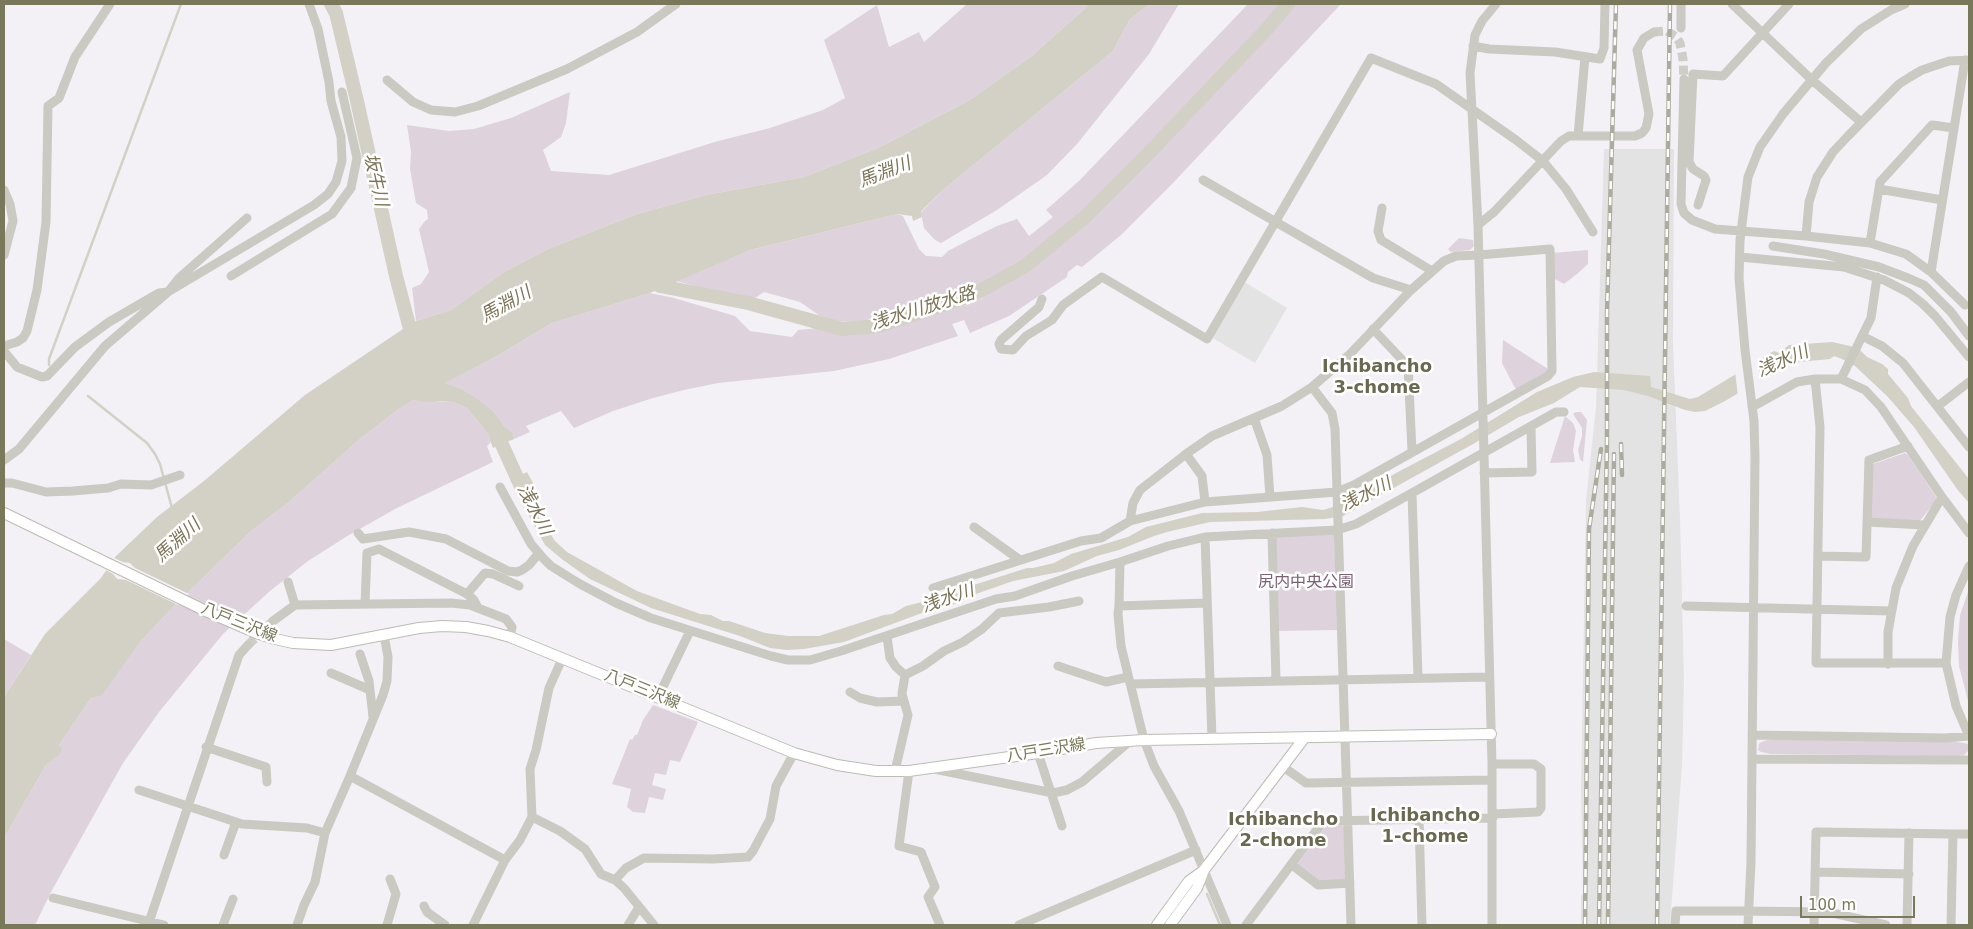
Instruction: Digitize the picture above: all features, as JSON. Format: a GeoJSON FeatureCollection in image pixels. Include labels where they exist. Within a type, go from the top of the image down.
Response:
{"type":"FeatureCollection","features":[{"type":"Feature","properties":{"kind":"main road","name":"八戸三沢線"},"geometry":{"type":"LineString","coordinates":[[4,513],[235,624],[275,639],[331,645],[419,628],[442,626],[466,627],[510,637],[794,753],[837,765],[876,771],[932,769],[1096,743],[1130,740],[1491,734]]}},
{"type":"Feature","properties":{"kind":"main road"},"geometry":{"type":"LineString","coordinates":[[1170,925],[1197,888],[1204,870],[1305,737]]}},
{"type":"Feature","properties":{"kind":"main road"},"geometry":{"type":"LineString","coordinates":[[1156,925],[1189,881],[1204,870]]}},
{"type":"Feature","properties":{"kind":"street"},"geometry":{"type":"LineString","coordinates":[[4,346],[23,338],[27,331],[37,290],[46,222],[48,106],[59,98],[65,78],[75,57],[110,4]]}},
{"type":"Feature","properties":{"kind":"street"},"geometry":{"type":"LineString","coordinates":[[4,460],[19,449],[105,346],[168,292],[314,205],[328,194],[336,182],[342,161],[341,136],[331,101],[318,29],[309,4]]}},
{"type":"Feature","properties":{"kind":"street"},"geometry":{"type":"LineString","coordinates":[[387,80],[413,102],[431,110],[455,112],[478,106],[567,70],[637,32],[676,4]]}},
{"type":"Feature","properties":{"kind":"street"},"geometry":{"type":"LineString","coordinates":[[1492,925],[1492,764],[1479,255],[1470,74],[1476,35],[1482,21],[1496,4]]}},
{"type":"Feature","properties":{"kind":"street"},"geometry":{"type":"LineString","coordinates":[[1473,46],[1505,50],[1555,52],[1600,59],[1604,48],[1605,4]]}},
{"type":"Feature","properties":{"kind":"street"},"geometry":{"type":"LineString","coordinates":[[1681,4],[1681,28]]}},
{"type":"Feature","properties":{"kind":"street"},"geometry":{"type":"LineString","coordinates":[[1732,4],[1812,80],[1861,122]]}},
{"type":"Feature","properties":{"kind":"street"},"geometry":{"type":"LineString","coordinates":[[1698,205],[1706,180],[1689,162],[1693,74],[1723,76],[1789,4]]}},
{"type":"Feature","properties":{"kind":"street"},"geometry":{"type":"LineString","coordinates":[[1748,925],[1752,759],[1755,457],[1739,278],[1741,232],[1748,177],[1760,146],[1783,114],[1812,80],[1861,29],[1884,14],[1905,4]]}},
{"type":"Feature","properties":{"kind":"street"},"geometry":{"type":"LineString","coordinates":[[1478,225],[1494,212],[1561,141],[1569,136],[1635,136],[1642,133],[1646,128],[1649,114],[1637,50],[1644,38],[1654,32]]}},
{"type":"Feature","properties":{"kind":"street"},"geometry":{"type":"LineString","coordinates":[[1042,299],[1038,307],[1001,340],[999,344],[1001,349],[1013,350],[1026,336],[1052,320],[1063,305],[1102,277],[1207,339],[1371,58],[1436,84],[1543,161],[1566,189],[1593,232]]}},
{"type":"Feature","properties":{"kind":"street"},"geometry":{"type":"LineString","coordinates":[[1578,136],[1585,58]]}},
{"type":"Feature","properties":{"kind":"street"},"geometry":{"type":"LineString","coordinates":[[1806,236],[1809,202],[1817,177],[1833,152],[1899,84],[1922,70],[1949,61],[1967,60],[1931,272]]}},
{"type":"Feature","properties":{"kind":"street"},"geometry":{"type":"LineString","coordinates":[[1684,78],[1681,204],[1684,213],[1692,220],[1715,229],[1806,236],[1870,244],[1906,254],[1931,272],[1968,306]]}},
{"type":"Feature","properties":{"kind":"street"},"geometry":{"type":"LineString","coordinates":[[231,276],[332,214],[351,188],[357,158],[342,92]]}},
{"type":"Feature","properties":{"kind":"street"},"geometry":{"type":"LineString","coordinates":[[1870,244],[1880,182],[1932,125],[1954,128]]}},
{"type":"Feature","properties":{"kind":"street"},"geometry":{"type":"LineString","coordinates":[[1203,180],[1373,278],[1411,290]]}},
{"type":"Feature","properties":{"kind":"street"},"geometry":{"type":"LineString","coordinates":[[1879,189],[1942,200]]}},
{"type":"Feature","properties":{"kind":"street"},"geometry":{"type":"LineString","coordinates":[[4,190],[10,204],[13,221],[4,255]]}},
{"type":"Feature","properties":{"kind":"street"},"geometry":{"type":"LineString","coordinates":[[1382,208],[1378,230],[1381,240],[1432,271]]}},
{"type":"Feature","properties":{"kind":"street"},"geometry":{"type":"LineString","coordinates":[[4,351],[17,367],[42,377],[46,376],[75,347],[109,322],[159,293],[168,292],[179,278],[246,218]]}},
{"type":"Feature","properties":{"kind":"street"},"geometry":{"type":"LineString","coordinates":[[1773,246],[1824,254],[1879,266],[1924,285],[1951,312],[1969,336]]}},
{"type":"Feature","properties":{"kind":"street"},"geometry":{"type":"LineString","coordinates":[[933,588],[1081,541],[1101,538],[1130,521],[1205,502],[1337,494],[1412,451],[1483,415],[1548,376],[1552,371],[1550,249],[1456,256],[1444,260],[1411,290],[1349,355],[1312,387],[1282,406],[1212,436],[1140,490],[1133,503],[1130,521]]}},
{"type":"Feature","properties":{"kind":"street"},"geometry":{"type":"LineString","coordinates":[[1740,257],[1844,267],[1895,284],[1923,304],[1969,357]]}},
{"type":"Feature","properties":{"kind":"street"},"geometry":{"type":"LineString","coordinates":[[1841,379],[1871,318],[1878,278]]}},
{"type":"Feature","properties":{"kind":"street"},"geometry":{"type":"LineString","coordinates":[[1373,329],[1408,366],[1412,451]]}},
{"type":"Feature","properties":{"kind":"street"},"geometry":{"type":"LineString","coordinates":[[1860,340],[1882,346],[1903,363],[1969,447]]}},
{"type":"Feature","properties":{"kind":"street"},"geometry":{"type":"LineString","coordinates":[[1752,407],[1797,382],[1815,379],[1841,379],[1865,390],[1881,407],[1942,497],[1969,533]]}},
{"type":"Feature","properties":{"kind":"street"},"geometry":{"type":"LineString","coordinates":[[1815,379],[1820,427],[1816,663],[1946,663]]}},
{"type":"Feature","properties":{"kind":"street"},"geometry":{"type":"LineString","coordinates":[[1938,406],[1969,382]]}},
{"type":"Feature","properties":{"kind":"street"},"geometry":{"type":"LineString","coordinates":[[1312,387],[1332,413],[1335,429],[1351,925]]}},
{"type":"Feature","properties":{"kind":"street"},"geometry":{"type":"LineString","coordinates":[[500,488],[521,527],[538,553],[551,566],[580,584],[616,603],[651,618],[690,631],[788,660],[810,660],[887,637],[996,599],[1015,596],[1168,546],[1205,537],[1337,530],[1356,524],[1556,412],[1564,412]]}},
{"type":"Feature","properties":{"kind":"street"},"geometry":{"type":"LineString","coordinates":[[1254,418],[1267,455],[1270,497]]}},
{"type":"Feature","properties":{"kind":"street"},"geometry":{"type":"LineString","coordinates":[[1484,473],[1532,472],[1531,427]]}},
{"type":"Feature","properties":{"kind":"street"},"geometry":{"type":"LineString","coordinates":[[1819,556],[1866,557],[1869,460],[1908,446]]}},
{"type":"Feature","properties":{"kind":"street"},"geometry":{"type":"LineString","coordinates":[[1186,454],[1202,476],[1205,502]]}},
{"type":"Feature","properties":{"kind":"street"},"geometry":{"type":"LineString","coordinates":[[4,483],[12,483],[46,492],[73,491],[108,488],[120,484],[152,485],[180,475]]}},
{"type":"Feature","properties":{"kind":"street"},"geometry":{"type":"LineString","coordinates":[[1412,493],[1418,678]]}},
{"type":"Feature","properties":{"kind":"street"},"geometry":{"type":"LineString","coordinates":[[1888,664],[1888,632],[1896,588],[1906,560],[1924,525],[1942,497]]}},
{"type":"Feature","properties":{"kind":"street"},"geometry":{"type":"LineString","coordinates":[[1866,522],[1924,525]]}},
{"type":"Feature","properties":{"kind":"street"},"geometry":{"type":"LineString","coordinates":[[974,527],[1020,560]]}},
{"type":"Feature","properties":{"kind":"street"},"geometry":{"type":"LineString","coordinates":[[358,533],[363,539],[409,532],[446,539],[508,572],[522,570],[529,565],[538,553]]}},
{"type":"Feature","properties":{"kind":"street"},"geometry":{"type":"LineString","coordinates":[[1272,533],[1276,681]]}},
{"type":"Feature","properties":{"kind":"street"},"geometry":{"type":"LineString","coordinates":[[1205,537],[1212,738]]}},
{"type":"Feature","properties":{"kind":"street"},"geometry":{"type":"LineString","coordinates":[[364,604],[367,553],[379,549],[467,594],[474,600],[478,608]]}},
{"type":"Feature","properties":{"kind":"street"},"geometry":{"type":"LineString","coordinates":[[1120,562],[1120,606],[1118,614],[1121,646],[1144,740],[1154,766],[1179,811],[1227,925]]}},
{"type":"Feature","properties":{"kind":"street"},"geometry":{"type":"LineString","coordinates":[[1752,735],[1945,738],[1969,736],[1956,706],[1946,663],[1950,617],[1956,596],[1969,566]]}},
{"type":"Feature","properties":{"kind":"street"},"geometry":{"type":"LineString","coordinates":[[467,594],[485,573],[493,574],[519,586]]}},
{"type":"Feature","properties":{"kind":"street"},"geometry":{"type":"LineString","coordinates":[[288,582],[295,605]]}},
{"type":"Feature","properties":{"kind":"street"},"geometry":{"type":"LineString","coordinates":[[905,675],[923,666],[944,651],[963,642],[982,629],[999,613],[1049,607],[1078,601]]}},
{"type":"Feature","properties":{"kind":"street"},"geometry":{"type":"LineString","coordinates":[[273,621],[295,605],[451,603],[478,608],[506,619],[512,627],[510,637]]}},
{"type":"Feature","properties":{"kind":"street"},"geometry":{"type":"LineString","coordinates":[[1120,606],[1208,604]]}},
{"type":"Feature","properties":{"kind":"street"},"geometry":{"type":"LineString","coordinates":[[1686,606],[1891,611]]}},
{"type":"Feature","properties":{"kind":"street"},"geometry":{"type":"LineString","coordinates":[[658,697],[690,631]]}},
{"type":"Feature","properties":{"kind":"street"},"geometry":{"type":"LineString","coordinates":[[297,925],[304,905],[316,882],[325,833],[374,719],[387,681],[388,657],[384,635]]}},
{"type":"Feature","properties":{"kind":"street"},"geometry":{"type":"LineString","coordinates":[[887,637],[890,658],[905,675]]}},
{"type":"Feature","properties":{"kind":"street"},"geometry":{"type":"LineString","coordinates":[[148,923],[206,747],[239,655],[248,645]]}},
{"type":"Feature","properties":{"kind":"street"},"geometry":{"type":"LineString","coordinates":[[360,654],[370,690],[374,719]]}},
{"type":"Feature","properties":{"kind":"street"},"geometry":{"type":"LineString","coordinates":[[473,925],[505,860],[520,840],[532,818],[530,769],[536,750],[549,688],[562,659]]}},
{"type":"Feature","properties":{"kind":"street"},"geometry":{"type":"LineString","coordinates":[[1058,666],[1106,682],[1129,680],[1211,682],[1489,677]]}},
{"type":"Feature","properties":{"kind":"street"},"geometry":{"type":"LineString","coordinates":[[331,673],[370,690]]}},
{"type":"Feature","properties":{"kind":"street"},"geometry":{"type":"LineString","coordinates":[[895,771],[908,715],[902,694],[905,675]]}},
{"type":"Feature","properties":{"kind":"street"},"geometry":{"type":"LineString","coordinates":[[850,692],[860,698],[876,702],[904,701]]}},
{"type":"Feature","properties":{"kind":"street"},"geometry":{"type":"LineString","coordinates":[[932,769],[1053,793],[1067,790],[1082,782],[1130,740]]}},
{"type":"Feature","properties":{"kind":"street"},"geometry":{"type":"LineString","coordinates":[[206,747],[266,767],[268,782]]}},
{"type":"Feature","properties":{"kind":"street"},"geometry":{"type":"LineString","coordinates":[[615,880],[626,868],[644,858],[713,859],[748,857],[770,819],[776,786],[794,753]]}},
{"type":"Feature","properties":{"kind":"street"},"geometry":{"type":"LineString","coordinates":[[1038,753],[1053,793],[1062,826]]}},
{"type":"Feature","properties":{"kind":"street"},"geometry":{"type":"LineString","coordinates":[[1752,759],[1969,760]]}},
{"type":"Feature","properties":{"kind":"street"},"geometry":{"type":"LineString","coordinates":[[1246,925],[1322,823],[1326,821],[1419,820],[1492,816],[1538,812],[1542,808],[1541,769],[1534,764],[1492,764]]}},
{"type":"Feature","properties":{"kind":"street"},"geometry":{"type":"LineString","coordinates":[[1282,766],[1306,782],[1492,780]]}},
{"type":"Feature","properties":{"kind":"street"},"geometry":{"type":"LineString","coordinates":[[909,771],[899,846],[921,852],[935,887],[928,897],[940,925]]}},
{"type":"Feature","properties":{"kind":"street"},"geometry":{"type":"LineString","coordinates":[[350,776],[505,860]]}},
{"type":"Feature","properties":{"kind":"street"},"geometry":{"type":"LineString","coordinates":[[139,790],[242,824],[307,828],[325,833]]}},
{"type":"Feature","properties":{"kind":"street"},"geometry":{"type":"LineString","coordinates":[[532,818],[560,831],[585,849],[601,874],[615,880],[654,925]]}},
{"type":"Feature","properties":{"kind":"street"},"geometry":{"type":"LineString","coordinates":[[1419,820],[1422,925]]}},
{"type":"Feature","properties":{"kind":"street"},"geometry":{"type":"LineString","coordinates":[[224,855],[236,822]]}},
{"type":"Feature","properties":{"kind":"street"},"geometry":{"type":"LineString","coordinates":[[1814,925],[1816,832],[1969,834]]}},
{"type":"Feature","properties":{"kind":"street"},"geometry":{"type":"LineString","coordinates":[[1907,925],[1909,834]]}},
{"type":"Feature","properties":{"kind":"street"},"geometry":{"type":"LineString","coordinates":[[1951,925],[1953,834]]}},
{"type":"Feature","properties":{"kind":"street"},"geometry":{"type":"LineString","coordinates":[[1018,925],[1196,850]]}},
{"type":"Feature","properties":{"kind":"street"},"geometry":{"type":"LineString","coordinates":[[1292,865],[1318,885],[1350,883]]}},
{"type":"Feature","properties":{"kind":"street"},"geometry":{"type":"LineString","coordinates":[[1815,872],[1909,874]]}},
{"type":"Feature","properties":{"kind":"street"},"geometry":{"type":"LineString","coordinates":[[387,925],[396,894],[390,879]]}},
{"type":"Feature","properties":{"kind":"street"},"geometry":{"type":"LineString","coordinates":[[53,898],[148,923],[164,925]]}},
{"type":"Feature","properties":{"kind":"street"},"geometry":{"type":"LineString","coordinates":[[223,925],[233,898]]}},
{"type":"Feature","properties":{"kind":"street"},"geometry":{"type":"LineString","coordinates":[[424,906],[427,912],[445,925]]}},
{"type":"Feature","properties":{"kind":"street"},"geometry":{"type":"LineString","coordinates":[[628,925],[640,907]]}},
{"type":"Feature","properties":{"kind":"street"},"geometry":{"type":"LineString","coordinates":[[1675,925],[1676,911],[1828,912],[1866,923],[1886,925]]}},
{"type":"Feature","properties":{"kind":"shaded area"},"geometry":{"type":"Polygon","coordinates":[[[1604,149],[1674,149],[1673,343],[1684,680],[1682,766],[1670,925],[1581,925],[1581,896],[1583,893],[1581,789],[1586,500],[1596,407],[1604,149]]]}},
{"type":"Feature","properties":{"kind":"shaded area"},"geometry":{"type":"Polygon","coordinates":[[[1243,281],[1287,308],[1255,363],[1211,337],[1243,281]]]}},
{"type":"Feature","properties":{"kind":"green space"},"geometry":{"type":"Polygon","coordinates":[[[967,4],[1090,4],[1033,55],[970,100],[878,148],[804,177],[706,195],[637,214],[548,249],[504,272],[451,310],[416,321],[412,288],[421,284],[429,272],[419,229],[428,219],[427,210],[416,203],[410,169],[411,152],[407,125],[449,131],[474,129],[511,118],[570,92],[566,123],[561,137],[543,150],[551,171],[609,175],[718,141],[770,128],[823,110],[845,98],[824,40],[877,5],[889,47],[919,32],[924,42],[967,4]]]}},
{"type":"Feature","properties":{"kind":"green space"},"geometry":{"type":"Polygon","coordinates":[[[1150,4],[1179,4],[1149,54],[1077,144],[1047,175],[997,210],[941,243],[935,240],[924,228],[921,212],[944,189],[1113,51],[1130,19],[1150,4]]]}},
{"type":"Feature","properties":{"kind":"green space"},"geometry":{"type":"Polygon","coordinates":[[[1248,4],[1341,4],[1173,183],[1121,235],[1082,267],[1077,265],[1068,272],[1067,277],[1009,316],[970,333],[964,320],[952,324],[958,336],[889,359],[834,371],[718,383],[684,390],[613,411],[574,428],[561,411],[526,426],[530,432],[514,439],[513,433],[504,426],[494,412],[462,389],[444,383],[497,356],[552,323],[650,293],[735,316],[750,331],[792,337],[798,330],[818,328],[848,333],[878,330],[973,303],[983,298],[980,288],[916,309],[871,318],[863,322],[825,321],[800,302],[764,292],[755,298],[721,293],[676,281],[750,250],[897,214],[903,216],[919,249],[926,256],[942,257],[948,251],[971,239],[997,226],[1017,219],[1029,236],[1053,217],[1046,210],[1080,180],[1248,4]]]}},
{"type":"Feature","properties":{"kind":"green space"},"geometry":{"type":"Polygon","coordinates":[[[1459,238],[1473,240],[1474,246],[1470,250],[1451,252],[1448,249],[1459,238]]]}},
{"type":"Feature","properties":{"kind":"green space"},"geometry":{"type":"Polygon","coordinates":[[[1588,250],[1588,264],[1577,274],[1564,284],[1553,278],[1552,253],[1588,250]]]}},
{"type":"Feature","properties":{"kind":"green space"},"geometry":{"type":"Polygon","coordinates":[[[1503,340],[1548,369],[1547,372],[1516,390],[1502,363],[1503,340]]]}},
{"type":"Feature","properties":{"kind":"green space"},"geometry":{"type":"Polygon","coordinates":[[[414,400],[453,402],[467,408],[488,434],[491,442],[487,446],[493,462],[397,508],[308,561],[270,591],[223,634],[159,712],[123,763],[51,892],[35,925],[4,925],[4,838],[46,765],[57,757],[59,745],[91,698],[102,694],[141,641],[250,532],[289,502],[361,438],[414,400]]]}},
{"type":"Feature","properties":{"kind":"green space"},"geometry":{"type":"Polygon","coordinates":[[[1581,412],[1587,420],[1583,462],[1580,459],[1578,450],[1582,428],[1573,414],[1581,412]]]}},
{"type":"Feature","properties":{"kind":"green space"},"geometry":{"type":"Polygon","coordinates":[[[1565,416],[1573,423],[1576,431],[1573,450],[1575,462],[1550,463],[1565,416]]]}},
{"type":"Feature","properties":{"kind":"green space"},"geometry":{"type":"Polygon","coordinates":[[[1905,453],[1936,497],[1935,502],[1919,522],[1873,520],[1870,517],[1873,464],[1905,453]]]}},
{"type":"Feature","properties":{"kind":"green space","name":"尻内中央公園"},"geometry":{"type":"Polygon","coordinates":[[[1334,534],[1338,630],[1278,631],[1275,536],[1334,534]]]}},
{"type":"Feature","properties":{"kind":"green space"},"geometry":{"type":"Polygon","coordinates":[[[1969,589],[1969,705],[1959,666],[1958,642],[1960,615],[1969,589]]]}},
{"type":"Feature","properties":{"kind":"green space"},"geometry":{"type":"Polygon","coordinates":[[[4,639],[31,655],[4,697],[4,639]]]}},
{"type":"Feature","properties":{"kind":"green space"},"geometry":{"type":"Polygon","coordinates":[[[653,705],[698,722],[680,762],[670,760],[666,775],[655,773],[652,785],[666,789],[663,800],[649,797],[645,813],[633,812],[627,807],[631,789],[612,784],[630,739],[632,740],[637,735],[643,720],[653,705]]]}},
{"type":"Feature","properties":{"kind":"green space"},"geometry":{"type":"Polygon","coordinates":[[[1771,739],[1957,742],[1969,744],[1969,750],[1964,755],[1958,756],[1771,754],[1758,750],[1761,742],[1771,739]]]}},
{"type":"Feature","properties":{"kind":"green space"},"geometry":{"type":"Polygon","coordinates":[[[1342,825],[1344,827],[1346,879],[1319,882],[1298,867],[1298,863],[1324,828],[1342,825]]]}},
{"type":"Feature","properties":{"kind":"water","name":"馬淵川"},"geometry":{"type":"Polygon","coordinates":[[[1090,4],[1150,4],[1130,19],[1113,51],[944,189],[921,211],[922,217],[913,221],[912,216],[897,214],[750,250],[650,293],[552,323],[497,356],[445,383],[462,389],[477,399],[494,412],[504,426],[513,433],[514,439],[493,448],[488,434],[467,408],[453,402],[440,401],[414,400],[361,438],[289,502],[250,532],[141,641],[102,695],[91,698],[59,745],[62,750],[57,757],[46,765],[4,838],[4,697],[45,634],[101,578],[115,557],[157,517],[204,481],[305,395],[416,321],[451,310],[504,272],[548,249],[637,214],[706,195],[804,177],[878,148],[970,100],[1033,55],[1090,4]]]}},
{"type":"Feature","properties":{"kind":"water"},"geometry":{"type":"Polygon","coordinates":[[[1832,342],[1859,349],[1867,357],[1888,369],[1888,374],[1908,398],[1911,406],[1969,479],[1969,503],[1957,489],[1914,427],[1887,396],[1855,366],[1834,356],[1830,359],[1789,363],[1705,411],[1685,410],[1648,396],[1624,390],[1580,387],[1554,403],[1519,417],[1343,516],[1325,519],[1210,522],[1167,532],[1097,556],[1064,571],[1013,581],[973,595],[955,604],[930,610],[844,642],[787,650],[770,648],[740,636],[651,608],[590,579],[545,545],[510,480],[527,472],[534,485],[533,495],[539,518],[555,541],[567,552],[637,591],[700,614],[711,615],[723,621],[729,621],[765,633],[788,636],[819,636],[892,614],[906,606],[938,598],[954,590],[1027,568],[1054,563],[1071,554],[1128,537],[1146,527],[1202,513],[1257,512],[1302,507],[1323,510],[1330,508],[1361,494],[1396,473],[1461,439],[1537,392],[1573,377],[1594,372],[1650,376],[1651,387],[1690,399],[1698,397],[1774,351],[1779,353],[1789,345],[1832,342]]]}},
{"type":"Feature","properties":{"kind":"pier"},"geometry":{"type":"Polygon","coordinates":[[[1758,358],[1761,382],[1738,397],[1735,371],[1758,358]]]}},
{"type":"Feature","properties":{"kind":"pier"},"geometry":{"type":"Polygon","coordinates":[[[112,557],[130,563],[135,568],[189,594],[178,605],[126,580],[117,579],[113,574],[104,569],[112,557]]]}},
{"type":"Feature","properties":{"kind":"waterway"},"geometry":{"type":"LineString","coordinates":[[49,365],[49,359],[181,4]]}},
{"type":"Feature","properties":{"kind":"waterway","name":"坂牛川"},"geometry":{"type":"LineString","coordinates":[[331,4],[336,13],[396,276],[414,344]]}},
{"type":"Feature","properties":{"kind":"waterway","name":"浅水川放水路"},"geometry":{"type":"LineString","coordinates":[[648,278],[660,286],[748,303],[842,329],[878,326],[973,295],[1025,266],[1085,217],[1145,157],[1265,31],[1288,4]]}},
{"type":"Feature","properties":{"kind":"waterway"},"geometry":{"type":"LineString","coordinates":[[88,396],[147,443],[160,464],[172,508]]}},
{"type":"Feature","properties":{"kind":"waterway","name":"浅水川"},"geometry":{"type":"LineString","coordinates":[[494,427],[524,493]]}},
{"type":"Feature","properties":{"kind":"waterway"},"geometry":{"type":"LineString","coordinates":[[1207,894],[1220,925]]}},
{"type":"Feature","properties":{"kind":"tunnel"},"geometry":{"type":"LineString","coordinates":[[1654,32],[1667,31],[1676,37],[1680,43],[1684,79]]}},
{"type":"Feature","properties":{"kind":"tunnel"},"geometry":{"type":"LineString","coordinates":[[248,645],[273,621]]}},
{"type":"Feature","properties":{"kind":"railway"},"geometry":{"type":"LineString","coordinates":[[1599,925],[1607,438],[1607,312],[1616,4]]}},
{"type":"Feature","properties":{"kind":"railway"},"geometry":{"type":"LineString","coordinates":[[1657,925],[1670,4]]}},
{"type":"Feature","properties":{"kind":"railway"},"geometry":{"type":"LineString","coordinates":[[1621,444],[1622,475]]}},
{"type":"Feature","properties":{"kind":"railway"},"geometry":{"type":"LineString","coordinates":[[1585,925],[1589,529],[1601,449]]}},
{"type":"Feature","properties":{"kind":"railway"},"geometry":{"type":"LineString","coordinates":[[1608,925],[1614,454]]}},
{"type":"Feature","properties":{"kind":"district","name":"Ichibancho 3-chome"},"geometry":{"type":"Point","coordinates":[1377,377]}},
{"type":"Feature","properties":{"kind":"district","name":"Ichibancho 1-chome"},"geometry":{"type":"Point","coordinates":[1425,826]}},
{"type":"Feature","properties":{"kind":"district","name":"Ichibancho 2-chome"},"geometry":{"type":"Point","coordinates":[1283,830]}}]}
